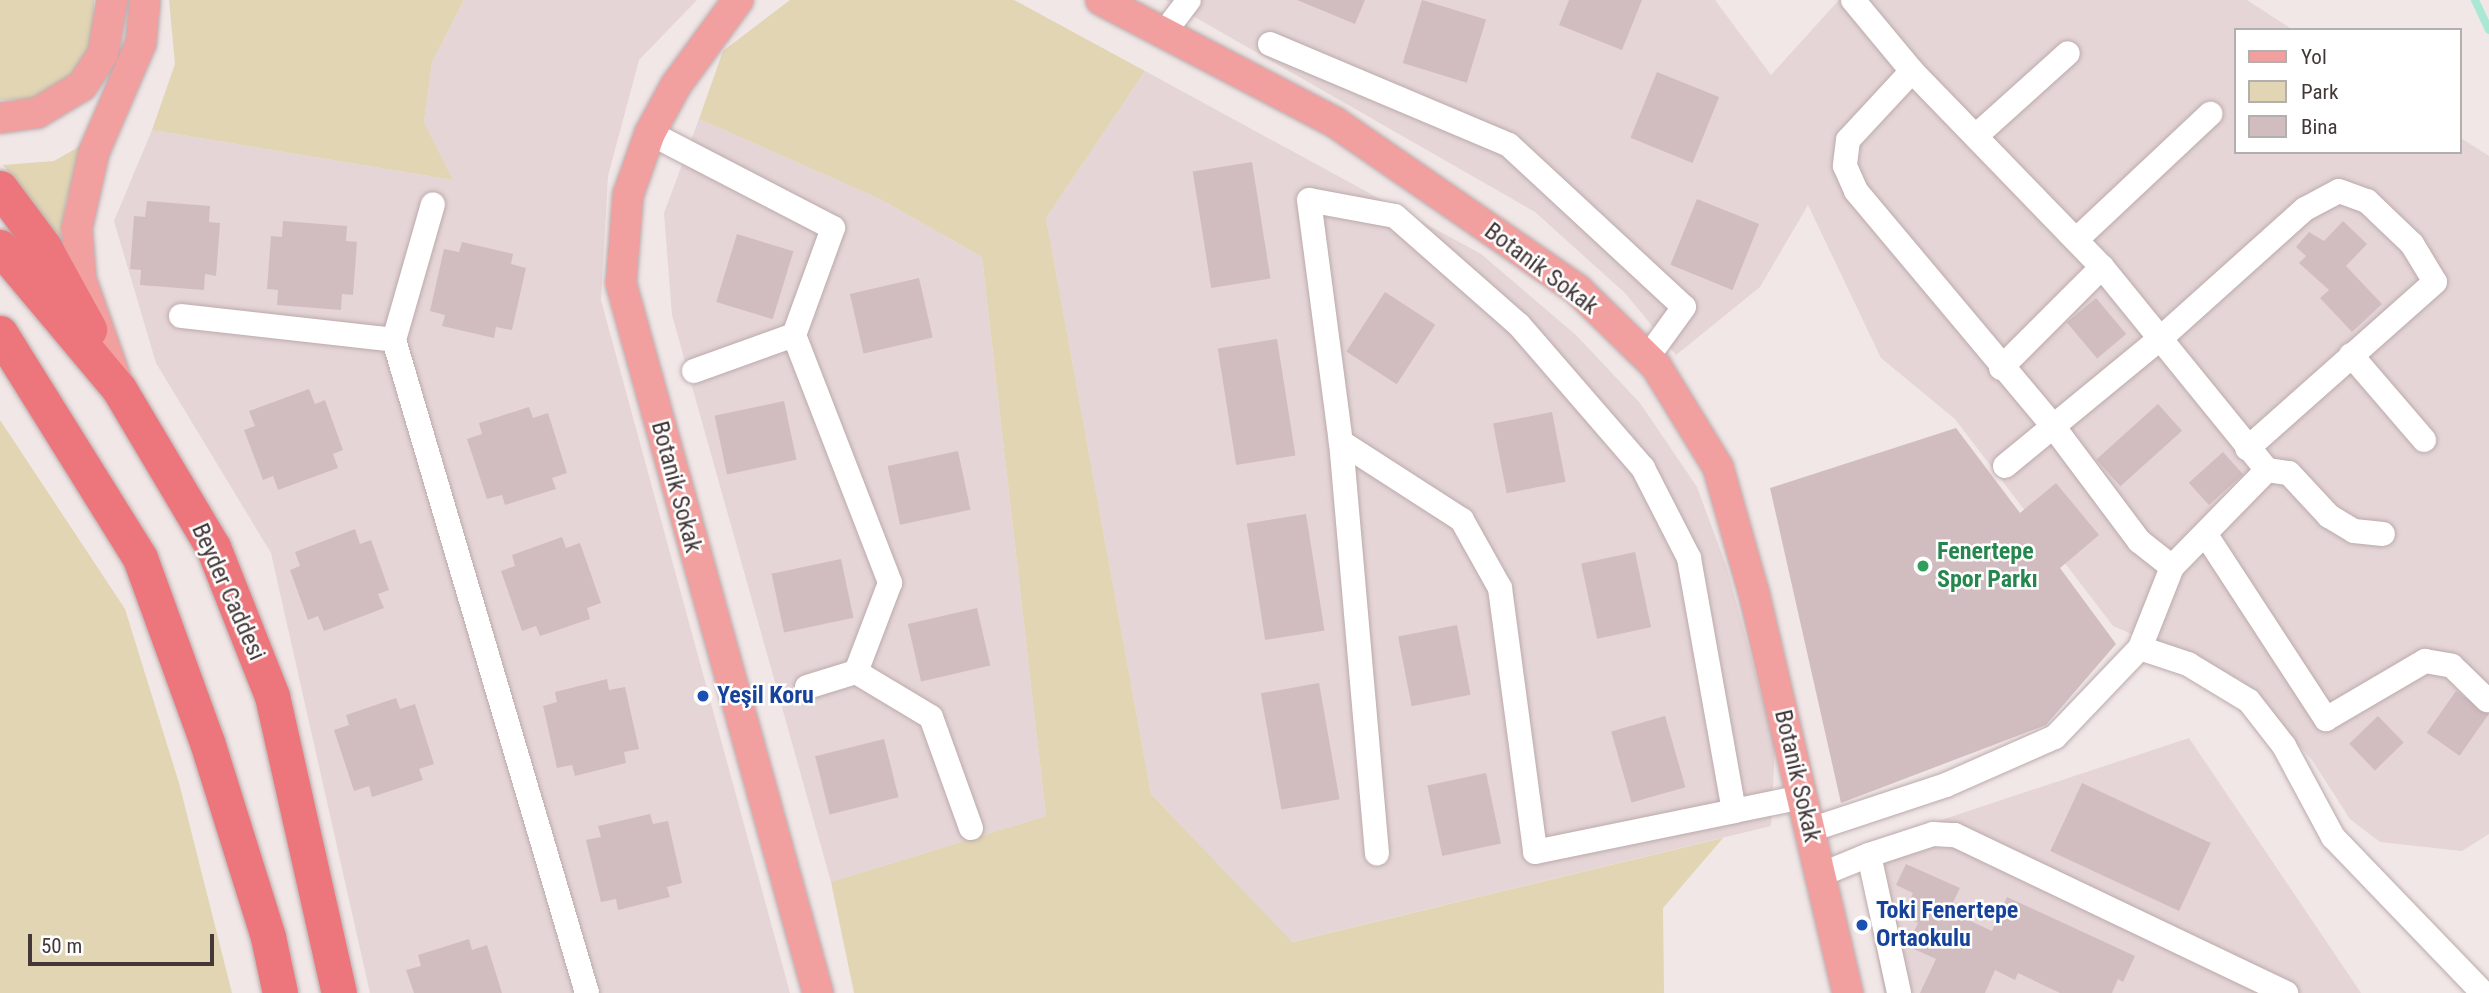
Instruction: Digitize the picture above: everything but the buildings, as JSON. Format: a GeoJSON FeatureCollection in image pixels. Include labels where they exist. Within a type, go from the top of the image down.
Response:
{"type":"FeatureCollection","features":[{"type":"Feature","properties":{"kind":"highway"},"geometry":{"type":"LineString","coordinates":[[0,188],[44,247],[119,388]]}},
{"type":"Feature","properties":{"kind":"highway","name":"Beyder Caddesi"},"geometry":{"type":"LineString","coordinates":[[0,247],[119,388],[212,547],[272,696],[339,993]]}},
{"type":"Feature","properties":{"kind":"highway"},"geometry":{"type":"LineString","coordinates":[[0,333],[140,558],[176,648],[268,937],[280,993]]}},
{"type":"Feature","properties":{"kind":"highway"},"geometry":{"type":"LineString","coordinates":[[0,375],[61,433]]}},
{"type":"Feature","properties":{"kind":"highway"},"geometry":{"type":"LineString","coordinates":[[262,993],[268,937]]}},
{"type":"Feature","properties":{"kind":"main road"},"geometry":{"type":"LineString","coordinates":[[0,118],[37,113],[82,86],[103,54],[112,0]]}},
{"type":"Feature","properties":{"kind":"main road"},"geometry":{"type":"LineString","coordinates":[[119,388],[81,279],[77,228],[94,152],[141,43],[145,0]]}},
{"type":"Feature","properties":{"kind":"main road","name":"Botanik Sokak"},"geometry":{"type":"LineString","coordinates":[[738,0],[676,85],[650,133],[628,195],[621,283],[818,993]]}},
{"type":"Feature","properties":{"kind":"main road","name":"Botanik Sokak"},"geometry":{"type":"LineString","coordinates":[[1101,0],[1336,123],[1578,290],[1647,358],[1718,467],[1754,593],[1848,993]]}},
{"type":"Feature","properties":{"kind":"street"},"geometry":{"type":"LineString","coordinates":[[1164,33],[1189,0]]}},
{"type":"Feature","properties":{"kind":"street"},"geometry":{"type":"LineString","coordinates":[[1853,0],[1912,71],[1977,135],[2102,267],[2247,449],[2267,470],[2289,473],[2329,516],[2354,531],[2383,534]]}},
{"type":"Feature","properties":{"kind":"street"},"geometry":{"type":"LineString","coordinates":[[1270,44],[1510,145],[1684,307],[1647,358]]}},
{"type":"Feature","properties":{"kind":"street"},"geometry":{"type":"LineString","coordinates":[[1977,135],[2068,53]]}},
{"type":"Feature","properties":{"kind":"street"},"geometry":{"type":"LineString","coordinates":[[1912,71],[1848,140],[1845,166],[1856,191],[2001,368],[2053,426],[2139,541],[2172,567]]}},
{"type":"Feature","properties":{"kind":"street"},"geometry":{"type":"LineString","coordinates":[[2077,239],[2210,114]]}},
{"type":"Feature","properties":{"kind":"street"},"geometry":{"type":"LineString","coordinates":[[650,133],[833,228],[794,335],[890,583],[856,672]]}},
{"type":"Feature","properties":{"kind":"street"},"geometry":{"type":"LineString","coordinates":[[2005,466],[2161,338],[2305,209],[2339,191],[2367,201],[2412,244],[2435,282],[2247,449]]}},
{"type":"Feature","properties":{"kind":"street"},"geometry":{"type":"LineString","coordinates":[[1377,853],[1341,442],[1308,200],[1395,216],[1520,325],[1643,468],[1689,558],[1734,811]]}},
{"type":"Feature","properties":{"kind":"street"},"geometry":{"type":"LineString","coordinates":[[433,204],[394,340],[587,993]]}},
{"type":"Feature","properties":{"kind":"street"},"geometry":{"type":"LineString","coordinates":[[2001,368],[2102,267]]}},
{"type":"Feature","properties":{"kind":"street"},"geometry":{"type":"LineString","coordinates":[[181,316],[394,340]]}},
{"type":"Feature","properties":{"kind":"street"},"geometry":{"type":"LineString","coordinates":[[694,371],[794,335]]}},
{"type":"Feature","properties":{"kind":"street"},"geometry":{"type":"LineString","coordinates":[[2351,355],[2424,440]]}},
{"type":"Feature","properties":{"kind":"street"},"geometry":{"type":"LineString","coordinates":[[1341,442],[1462,520],[1500,588],[1535,852],[1802,797]]}},
{"type":"Feature","properties":{"kind":"street"},"geometry":{"type":"LineString","coordinates":[[1810,830],[1946,785],[2055,737],[2140,648],[2172,567],[2267,470]]}},
{"type":"Feature","properties":{"kind":"street"},"geometry":{"type":"LineString","coordinates":[[2206,535],[2326,719],[2426,661],[2452,666],[2487,700]]}},
{"type":"Feature","properties":{"kind":"street"},"geometry":{"type":"LineString","coordinates":[[2140,648],[2188,664],[2249,701],[2284,746],[2333,836],[2483,993]]}},
{"type":"Feature","properties":{"kind":"street"},"geometry":{"type":"LineString","coordinates":[[807,687],[856,672],[931,717],[971,828]]}},
{"type":"Feature","properties":{"kind":"street"},"geometry":{"type":"LineString","coordinates":[[1820,875],[1933,834],[1955,835],[2286,993]]}},
{"type":"Feature","properties":{"kind":"street"},"geometry":{"type":"LineString","coordinates":[[1869,855],[1899,993]]}},
{"type":"Feature","properties":{"kind":"shaded area"},"geometry":{"type":"Polygon","coordinates":[[[464,0],[697,0],[639,60],[608,176],[601,300],[790,993],[370,993],[271,553],[156,363],[114,221],[152,130],[453,180],[424,122],[432,62],[464,0]]]}},
{"type":"Feature","properties":{"kind":"shaded area"},"geometry":{"type":"Polygon","coordinates":[[[1165,0],[1715,0],[1771,75],[1839,0],[2247,0],[2290,28],[2234,28],[2234,154],[2461,154],[2461,138],[2489,156],[2489,834],[2462,851],[2380,842],[2350,819],[2312,760],[2240,680],[2113,626],[1955,419],[1881,358],[1808,205],[1760,287],[1676,355],[1625,293],[1535,212],[1165,0]]]}},
{"type":"Feature","properties":{"kind":"shaded area"},"geometry":{"type":"Polygon","coordinates":[[[1145,71],[1481,254],[1576,335],[1640,403],[1697,487],[1727,568],[1775,746],[1771,826],[1291,942],[1151,794],[1046,218],[1145,71]]]}},
{"type":"Feature","properties":{"kind":"shaded area"},"geometry":{"type":"Polygon","coordinates":[[[699,119],[880,199],[982,257],[1046,816],[831,882],[672,315],[664,213],[699,119]]]}},
{"type":"Feature","properties":{"kind":"shaded area"},"geometry":{"type":"Polygon","coordinates":[[[2189,738],[2361,993],[1884,993],[1857,848],[2189,738]]]}},
{"type":"Feature","properties":{"kind":"green space"},"geometry":{"type":"Polygon","coordinates":[[[0,0],[94,0],[94,48],[77,73],[43,99],[0,100],[0,0]]]}},
{"type":"Feature","properties":{"kind":"green space"},"geometry":{"type":"Polygon","coordinates":[[[169,0],[464,0],[432,62],[424,122],[453,180],[152,130],[175,64],[169,0]]]}},
{"type":"Feature","properties":{"kind":"green space"},"geometry":{"type":"Polygon","coordinates":[[[790,0],[1014,0],[1145,71],[1046,218],[1151,794],[1292,942],[1723,838],[1663,908],[1664,993],[854,993],[831,882],[1046,816],[982,257],[880,199],[699,119],[723,51],[790,0]]]}},
{"type":"Feature","properties":{"kind":"green space"},"geometry":{"type":"Polygon","coordinates":[[[89,141],[67,198],[60,242],[3,165],[54,161],[89,141]]]}},
{"type":"Feature","properties":{"kind":"green space"},"geometry":{"type":"Polygon","coordinates":[[[0,420],[125,609],[179,783],[232,993],[0,993],[0,420]]]}},
{"type":"Feature","properties":{"kind":"waterway"},"geometry":{"type":"LineString","coordinates":[[2475,0],[2489,30]]}},
{"type":"Feature","properties":{"kind":"place","name":"Fenertepe Spor Parkı"},"geometry":{"type":"Point","coordinates":[1923,566]}},
{"type":"Feature","properties":{"kind":"place","name":"Yeşil Koru"},"geometry":{"type":"Point","coordinates":[703,696]}},
{"type":"Feature","properties":{"kind":"place","name":"Toki Fenertepe Ortaokulu"},"geometry":{"type":"Point","coordinates":[1862,925]}}]}
